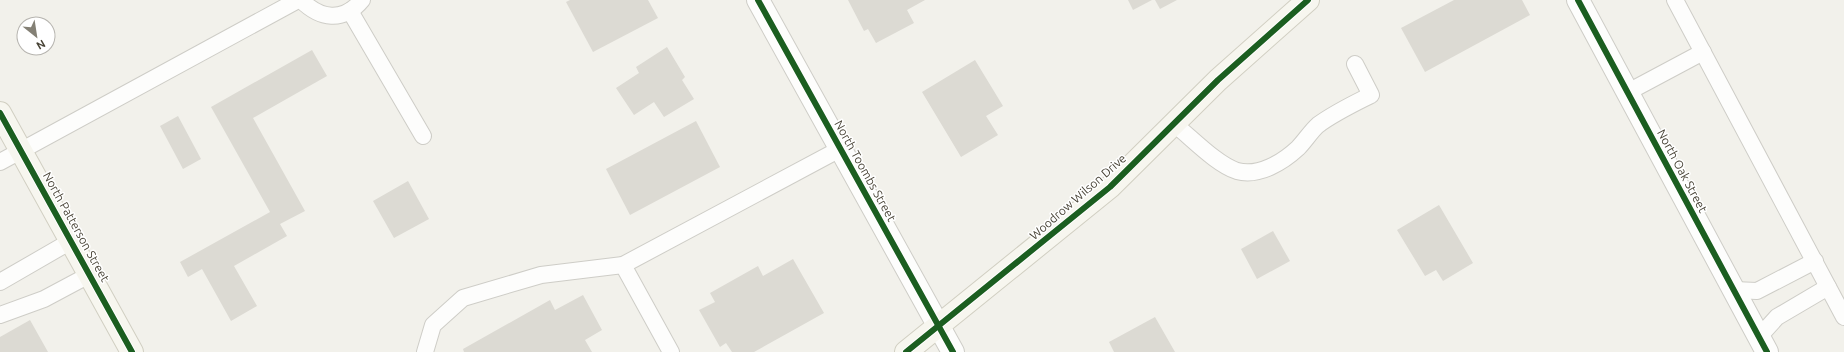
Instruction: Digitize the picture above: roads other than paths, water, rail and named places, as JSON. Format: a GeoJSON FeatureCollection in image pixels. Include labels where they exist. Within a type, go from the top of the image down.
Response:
{"type":"FeatureCollection","features":[{"type":"Feature","properties":{"kind":"main road","name":"Woodrow Wilson Drive"},"geometry":{"type":"LineString","coordinates":[[906,352],[1110,187],[1218,80],[1308,0]]}},
{"type":"Feature","properties":{"kind":"main road","name":"North Patterson Street"},"geometry":{"type":"LineString","coordinates":[[0,114],[132,352]]}},
{"type":"Feature","properties":{"kind":"street","name":"North Toombs Street"},"geometry":{"type":"LineString","coordinates":[[758,0],[953,352]]}},
{"type":"Feature","properties":{"kind":"street","name":"North Oak Street"},"geometry":{"type":"LineString","coordinates":[[1578,0],[1763,344]]}},
{"type":"Feature","properties":{"kind":"lane"},"geometry":{"type":"LineString","coordinates":[[0,162],[299,0],[310,9],[322,15],[337,16],[350,11],[362,0]]}},
{"type":"Feature","properties":{"kind":"lane"},"geometry":{"type":"LineString","coordinates":[[1675,0],[1844,317]]}},
{"type":"Feature","properties":{"kind":"lane"},"geometry":{"type":"LineString","coordinates":[[350,11],[423,136]]}},
{"type":"Feature","properties":{"kind":"lane"},"geometry":{"type":"LineString","coordinates":[[1628,92],[1703,52]]}},
{"type":"Feature","properties":{"kind":"lane"},"geometry":{"type":"LineString","coordinates":[[1174,124],[1224,165],[1238,171],[1250,172],[1266,169],[1281,161],[1297,149],[1317,126],[1371,95],[1355,64]]}},
{"type":"Feature","properties":{"kind":"lane"},"geometry":{"type":"LineString","coordinates":[[425,352],[433,325],[462,298],[541,275],[623,265],[840,149]]}},
{"type":"Feature","properties":{"kind":"lane"},"geometry":{"type":"LineString","coordinates":[[0,282],[71,241]]}},
{"type":"Feature","properties":{"kind":"lane"},"geometry":{"type":"LineString","coordinates":[[1734,290],[1757,291],[1815,261]]}},
{"type":"Feature","properties":{"kind":"lane"},"geometry":{"type":"LineString","coordinates":[[623,265],[671,352]]}},
{"type":"Feature","properties":{"kind":"lane"},"geometry":{"type":"LineString","coordinates":[[0,315],[44,299],[89,274]]}},
{"type":"Feature","properties":{"kind":"lane"},"geometry":{"type":"LineString","coordinates":[[1763,344],[1777,317],[1828,286]]}}]}
